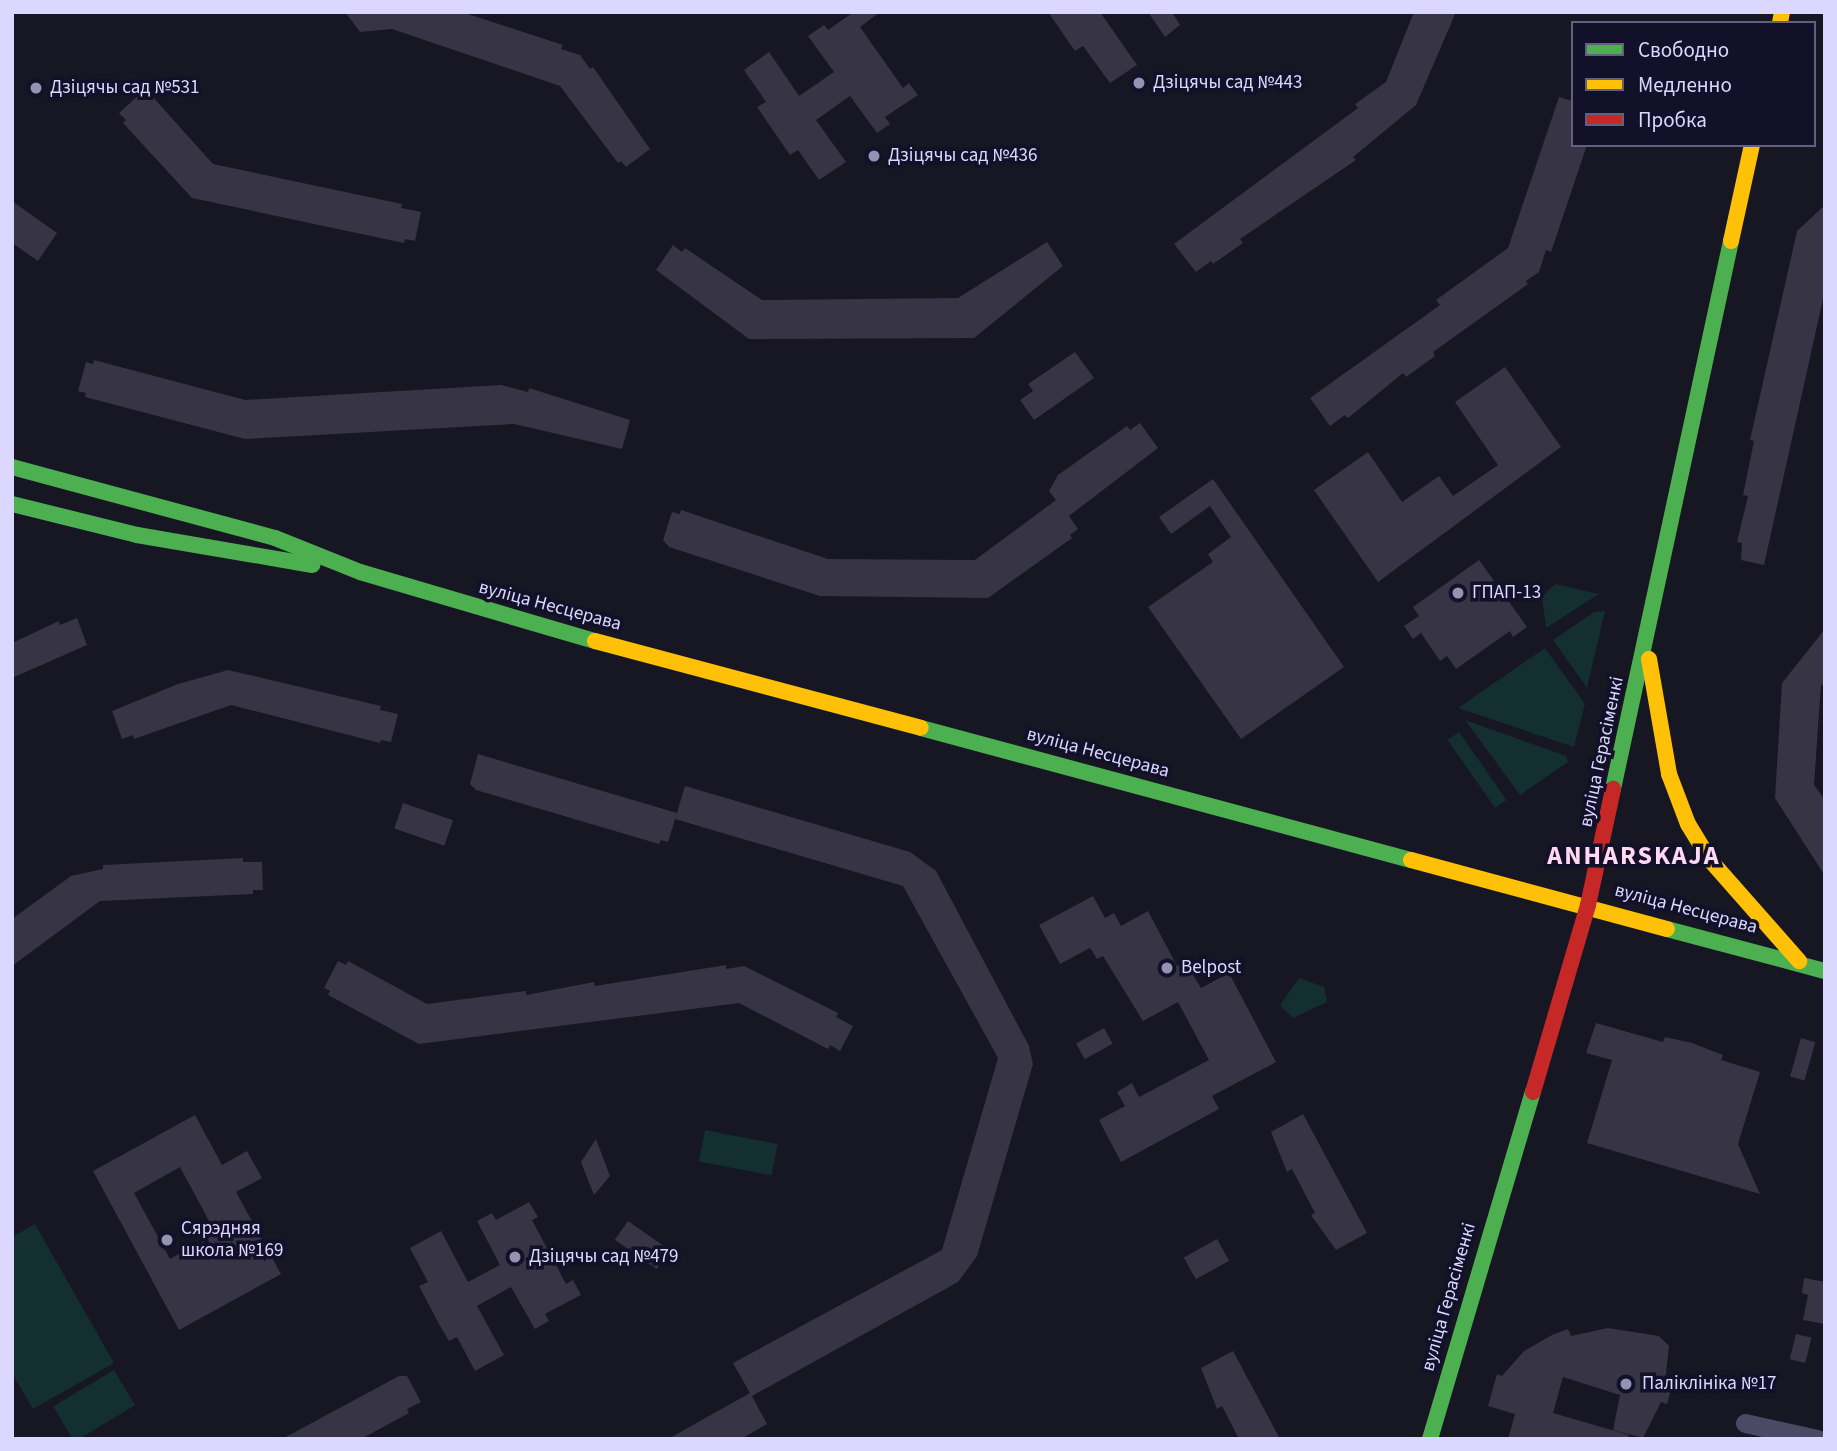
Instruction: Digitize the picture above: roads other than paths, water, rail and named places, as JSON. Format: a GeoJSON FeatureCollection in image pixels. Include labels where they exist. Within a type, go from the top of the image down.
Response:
{"type":"FeatureCollection","features":[{"type":"Feature","properties":{"kind":"main road","name":"вуліца Герасіменкі"},"geometry":{"type":"LineString","coordinates":[[1430,1439],[1588,905],[1752,147]]}},
{"type":"Feature","properties":{"kind":"main road"},"geometry":{"type":"LineString","coordinates":[[12,467],[152,502],[275,538],[360,572]]}},
{"type":"Feature","properties":{"kind":"main road"},"geometry":{"type":"LineString","coordinates":[[137,535],[158,527],[161,519],[152,502]]}},
{"type":"Feature","properties":{"kind":"main road"},"geometry":{"type":"LineString","coordinates":[[12,504],[137,535],[360,572]]}},
{"type":"Feature","properties":{"kind":"main road","name":"вуліца Несцерава"},"geometry":{"type":"LineString","coordinates":[[360,572],[541,626],[1799,961],[1825,971]]}},
{"type":"Feature","properties":{"kind":"main road"},"geometry":{"type":"LineString","coordinates":[[1646,642],[1669,774],[1688,824],[1710,860],[1799,961]]}},
{"type":"Feature","properties":{"kind":"street"},"geometry":{"type":"LineString","coordinates":[[1745,1423],[1817,1439]]}},
{"type":"Feature","properties":{"kind":"place","name":"Дзіцячы сад №443"},"geometry":{"type":"Point","coordinates":[1139,83]}},
{"type":"Feature","properties":{"kind":"place","name":"Дзіцячы сад №531"},"geometry":{"type":"Point","coordinates":[36,88]}},
{"type":"Feature","properties":{"kind":"place","name":"Дзіцячы сад №436"},"geometry":{"type":"Point","coordinates":[874,156]}},
{"type":"Feature","properties":{"kind":"place","name":"ГПАП-13"},"geometry":{"type":"Point","coordinates":[1458,593]}},
{"type":"Feature","properties":{"kind":"place","name":"Belpost"},"geometry":{"type":"Point","coordinates":[1167,968]}},
{"type":"Feature","properties":{"kind":"place","name":"Сярэдняя школа №169"},"geometry":{"type":"Point","coordinates":[167,1240]}},
{"type":"Feature","properties":{"kind":"place","name":"Дзіцячы сад №479"},"geometry":{"type":"Point","coordinates":[515,1257]}},
{"type":"Feature","properties":{"kind":"place","name":"Паліклініка №17"},"geometry":{"type":"Point","coordinates":[1626,1384]}},
{"type":"Feature","properties":{"kind":"district","name":"ANHARSKAJA"},"geometry":{"type":"Point","coordinates":[1634,856]}}]}
